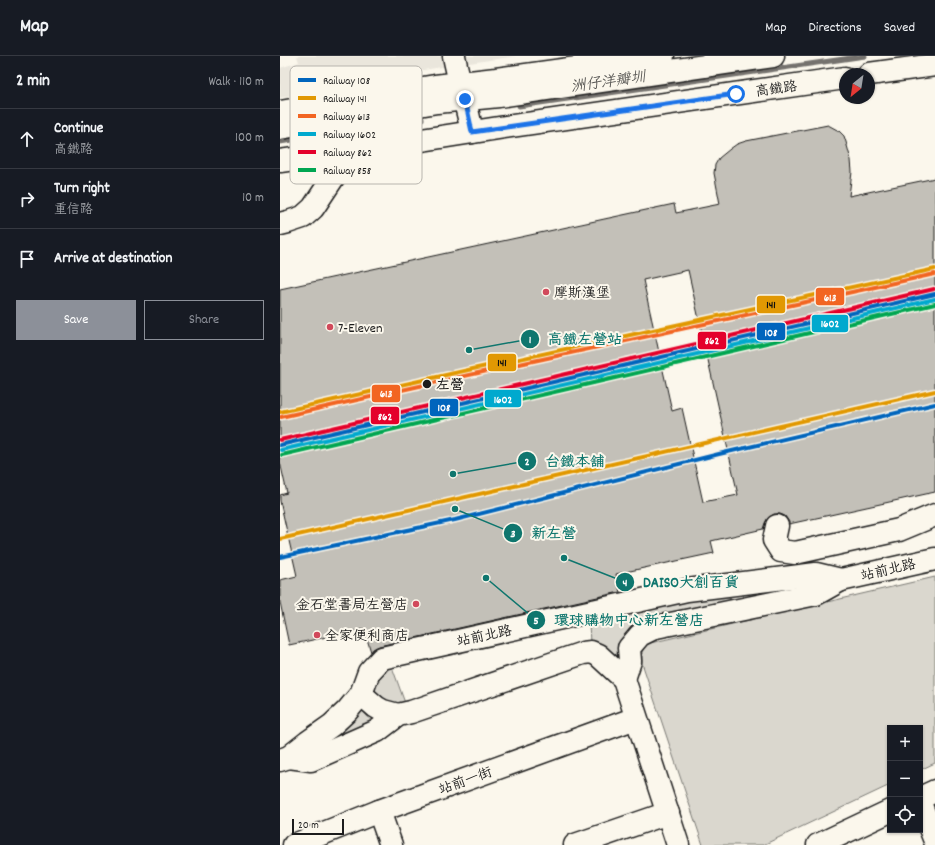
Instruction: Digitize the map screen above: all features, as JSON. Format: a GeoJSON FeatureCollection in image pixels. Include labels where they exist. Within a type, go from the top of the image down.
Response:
{"type":"FeatureCollection","features":[{"type":"Feature","properties":{"kind":"street"},"geometry":{"type":"LineString","coordinates":[[454,56],[472,132]]}},
{"type":"Feature","properties":{"kind":"street"},"geometry":{"type":"LineString","coordinates":[[422,104],[437,102],[462,91],[504,78],[663,56]]}},
{"type":"Feature","properties":{"kind":"street"},"geometry":{"type":"LineString","coordinates":[[422,88],[435,86],[499,96],[773,56]]}},
{"type":"Feature","properties":{"kind":"street"},"geometry":{"type":"LineString","coordinates":[[875,73],[935,65]]}},
{"type":"Feature","properties":{"kind":"street","name":"高鐵路"},"geometry":{"type":"LineString","coordinates":[[422,140],[839,79]]}},
{"type":"Feature","properties":{"kind":"street"},"geometry":{"type":"LineString","coordinates":[[280,112],[290,110]]}},
{"type":"Feature","properties":{"kind":"street"},"geometry":{"type":"LineString","coordinates":[[280,128],[290,126]]}},
{"type":"Feature","properties":{"kind":"street","name":"高鐵路"},"geometry":{"type":"LineString","coordinates":[[280,161],[290,160]]}},
{"type":"Feature","properties":{"kind":"street"},"geometry":{"type":"LineString","coordinates":[[280,224],[303,217],[313,208],[329,184]]}},
{"type":"Feature","properties":{"kind":"street"},"geometry":{"type":"LineString","coordinates":[[777,526],[774,540],[782,551],[795,553],[899,530],[935,515]]}},
{"type":"Feature","properties":{"kind":"street","name":"站前北路"},"geometry":{"type":"LineString","coordinates":[[284,758],[311,760],[377,731],[398,715],[411,712],[583,653],[591,652],[598,655],[624,679],[630,661],[629,648],[640,635],[656,627],[816,594],[841,580],[935,559]]}},
{"type":"Feature","properties":{"kind":"street","name":"站前北路"},"geometry":{"type":"LineString","coordinates":[[284,758],[332,725],[348,711],[361,694],[369,672],[382,658],[686,590],[816,574],[841,580]]}},
{"type":"Feature","properties":{"kind":"street"},"geometry":{"type":"LineString","coordinates":[[624,679],[678,845]]}},
{"type":"Feature","properties":{"kind":"street"},"geometry":{"type":"LineString","coordinates":[[361,694],[383,711],[398,715]]}},
{"type":"Feature","properties":{"kind":"street","name":"站前一街"},"geometry":{"type":"LineString","coordinates":[[294,845],[379,811],[636,718]]}},
{"type":"Feature","properties":{"kind":"street"},"geometry":{"type":"LineString","coordinates":[[922,797],[935,791]]}},
{"type":"Feature","properties":{"kind":"street"},"geometry":{"type":"LineString","coordinates":[[923,810],[935,840]]}},
{"type":"Feature","properties":{"kind":"street"},"geometry":{"type":"LineString","coordinates":[[379,811],[391,845]]}},
{"type":"Feature","properties":{"kind":"street"},"geometry":{"type":"LineString","coordinates":[[818,845],[887,812]]}},
{"type":"Feature","properties":{"kind":"street"},"geometry":{"type":"LineString","coordinates":[[575,845],[668,813]]}},
{"type":"Feature","properties":{"kind":"shaded area"},"geometry":{"type":"Polygon","coordinates":[[[297,56],[516,56],[422,70],[422,66],[290,66],[290,96],[280,98],[280,68],[299,62],[297,56]]]}},
{"type":"Feature","properties":{"kind":"shaded area"},"geometry":{"type":"Polygon","coordinates":[[[935,577],[935,763],[923,769],[923,725],[887,725],[887,786],[763,845],[703,845],[642,663],[642,652],[646,644],[935,577]]]}},
{"type":"Feature","properties":{"kind":"shaded area"},"geometry":{"type":"Polygon","coordinates":[[[721,593],[731,598],[723,607],[612,656],[590,645],[589,621],[721,593]]]}},
{"type":"Feature","properties":{"kind":"shaded area"},"geometry":{"type":"Polygon","coordinates":[[[391,664],[405,703],[398,705],[388,704],[380,698],[374,690],[373,685],[377,674],[391,664]]]}},
{"type":"Feature","properties":{"kind":"shaded area"},"geometry":{"type":"Polygon","coordinates":[[[361,709],[373,723],[339,742],[327,738],[361,709]]]}},
{"type":"Feature","properties":{"kind":"building"},"geometry":{"type":"Polygon","coordinates":[[[828,125],[839,131],[844,136],[846,142],[851,160],[852,172],[849,196],[935,178],[935,492],[789,524],[785,516],[774,514],[768,518],[763,529],[711,541],[714,553],[616,574],[620,592],[379,646],[371,652],[364,629],[289,645],[280,602],[280,580],[297,576],[280,501],[280,495],[287,493],[280,462],[280,289],[674,204],[676,213],[720,204],[714,173],[715,165],[719,158],[730,149],[737,144],[828,125]],[[688,270],[643,280],[672,411],[682,408],[703,502],[738,495],[688,270]]]}},
{"type":"Feature","properties":{"kind":"waterway","name":"洲仔洋瓣圳"},"geometry":{"type":"LineString","coordinates":[[519,106],[865,56]]}},
{"type":"Feature","properties":{"kind":"waterway","name":"洲仔洋瓣圳"},"geometry":{"type":"LineString","coordinates":[[280,142],[290,140]]}},
{"type":"Feature","properties":{"kind":"rail line","name":"141"},"geometry":{"type":"LineString","coordinates":[[280,412],[935,269]]}},
{"type":"Feature","properties":{"kind":"rail line","name":"613"},"geometry":{"type":"LineString","coordinates":[[281,417],[935,274]]}},
{"type":"Feature","properties":{"kind":"rail line","name":"862"},"geometry":{"type":"LineString","coordinates":[[280,440],[934,289]]}},
{"type":"Feature","properties":{"kind":"rail line","name":"108"},"geometry":{"type":"LineString","coordinates":[[280,445],[935,294]]}},
{"type":"Feature","properties":{"kind":"rail line","name":"1602"},"geometry":{"type":"LineString","coordinates":[[281,450],[935,299]]}},
{"type":"Feature","properties":{"kind":"rail line","name":"858"},"geometry":{"type":"LineString","coordinates":[[282,455],[935,304]]}},
{"type":"Feature","properties":{"kind":"rail line","name":"141"},"geometry":{"type":"LineString","coordinates":[[280,539],[935,391]]}},
{"type":"Feature","properties":{"kind":"rail line","name":"108"},"geometry":{"type":"LineString","coordinates":[[280,557],[455,520],[719,454],[935,404]]}},
{"type":"Feature","properties":{"kind":"place","name":"摩斯漢堡"},"geometry":{"type":"Point","coordinates":[546,292]}},
{"type":"Feature","properties":{"kind":"place","name":"7-Eleven"},"geometry":{"type":"Point","coordinates":[330,327]}},
{"type":"Feature","properties":{"kind":"place","name":"高鐵左營站"},"geometry":{"type":"Point","coordinates":[469,350]}},
{"type":"Feature","properties":{"kind":"place","name":"左營"},"geometry":{"type":"Point","coordinates":[427,384]}},
{"type":"Feature","properties":{"kind":"place","name":"台鐵本舖"},"geometry":{"type":"Point","coordinates":[453,474]}},
{"type":"Feature","properties":{"kind":"place","name":"新左營"},"geometry":{"type":"Point","coordinates":[455,509]}},
{"type":"Feature","properties":{"kind":"place","name":"DAISO大創百貨"},"geometry":{"type":"Point","coordinates":[564,558]}},
{"type":"Feature","properties":{"kind":"place","name":"環球購物中心新左營店"},"geometry":{"type":"Point","coordinates":[486,578]}},
{"type":"Feature","properties":{"kind":"place","name":"金石堂書局左營店"},"geometry":{"type":"Point","coordinates":[416,604]}},
{"type":"Feature","properties":{"kind":"place","name":"全家便利商店"},"geometry":{"type":"Point","coordinates":[317,635]}},
{"type":"Feature","properties":{"kind":"route"},"geometry":{"type":"LineString","coordinates":[[465,99],[472,132],[736,94]]}}]}
